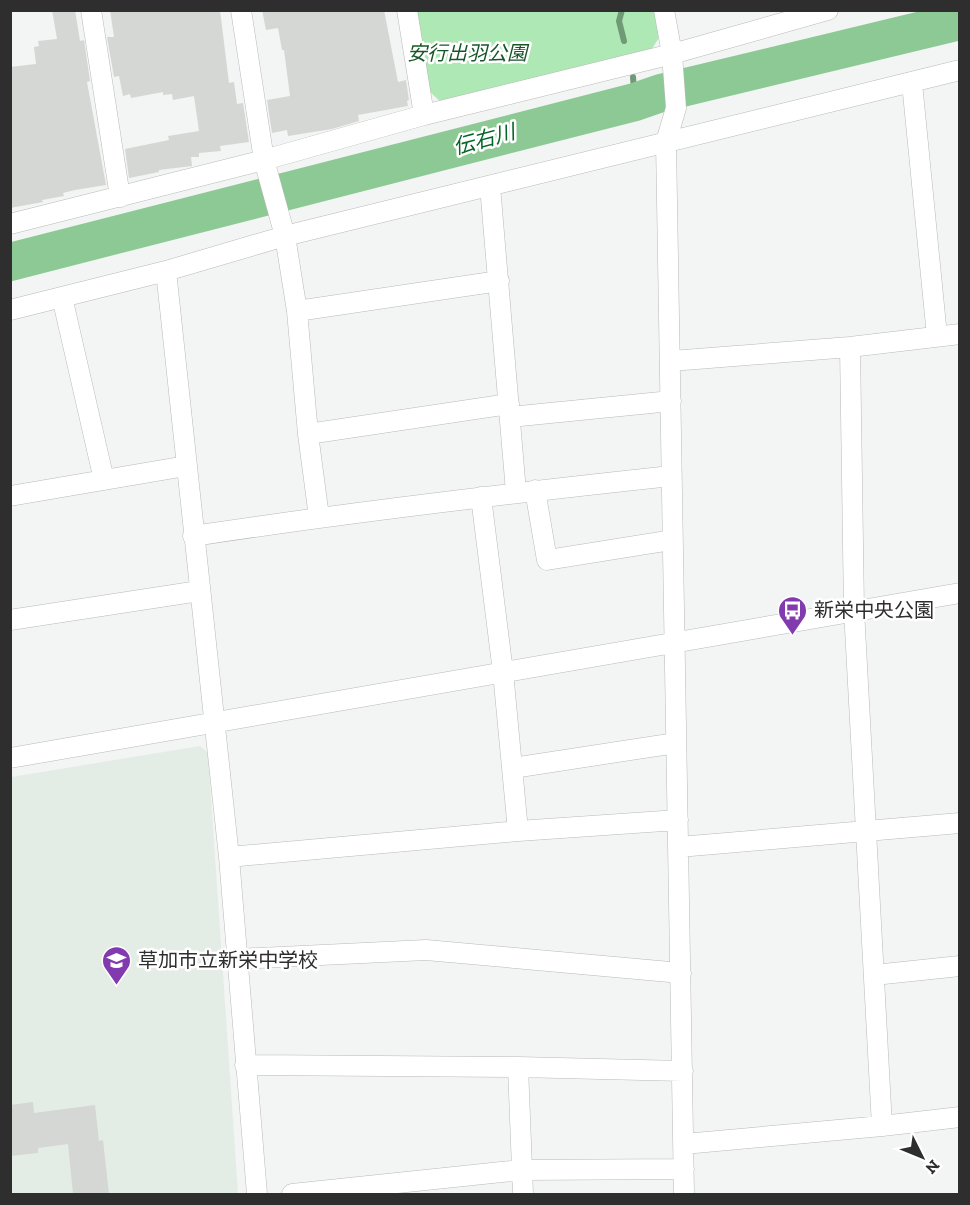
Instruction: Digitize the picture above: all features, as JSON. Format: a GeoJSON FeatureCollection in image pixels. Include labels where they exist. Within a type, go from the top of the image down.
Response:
{"type":"FeatureCollection","features":[{"type":"Feature","properties":{"kind":"street"},"geometry":{"type":"LineString","coordinates":[[91,10],[120,196]]}},
{"type":"Feature","properties":{"kind":"street"},"geometry":{"type":"LineString","coordinates":[[241,10],[264,161],[285,235],[297,312],[308,434],[320,517]]}},
{"type":"Feature","properties":{"kind":"street"},"geometry":{"type":"LineString","coordinates":[[407,10],[424,115]]}},
{"type":"Feature","properties":{"kind":"street"},"geometry":{"type":"LineString","coordinates":[[664,10],[672,55],[676,108],[666,142],[684,1194]]}},
{"type":"Feature","properties":{"kind":"street"},"geometry":{"type":"LineString","coordinates":[[10,224],[264,161],[424,115],[672,55],[819,11]]}},
{"type":"Feature","properties":{"kind":"street"},"geometry":{"type":"LineString","coordinates":[[10,310],[166,271],[285,235],[960,70]]}},
{"type":"Feature","properties":{"kind":"street"},"geometry":{"type":"LineString","coordinates":[[912,83],[937,336]]}},
{"type":"Feature","properties":{"kind":"street"},"geometry":{"type":"LineString","coordinates":[[490,186],[509,410],[525,491],[547,560],[672,540]]}},
{"type":"Feature","properties":{"kind":"street"},"geometry":{"type":"LineString","coordinates":[[166,271],[229,857],[257,1194]]}},
{"type":"Feature","properties":{"kind":"street"},"geometry":{"type":"LineString","coordinates":[[297,312],[499,281]]}},
{"type":"Feature","properties":{"kind":"street"},"geometry":{"type":"LineString","coordinates":[[62,297],[104,480]]}},
{"type":"Feature","properties":{"kind":"street"},"geometry":{"type":"LineString","coordinates":[[671,361],[960,334]]}},
{"type":"Feature","properties":{"kind":"street"},"geometry":{"type":"LineString","coordinates":[[850,346],[854,610],[882,1126]]}},
{"type":"Feature","properties":{"kind":"street"},"geometry":{"type":"LineString","coordinates":[[308,434],[509,410],[671,401]]}},
{"type":"Feature","properties":{"kind":"street"},"geometry":{"type":"LineString","coordinates":[[10,496],[186,466]]}},
{"type":"Feature","properties":{"kind":"street"},"geometry":{"type":"LineString","coordinates":[[193,536],[525,491],[671,476]]}},
{"type":"Feature","properties":{"kind":"street"},"geometry":{"type":"LineString","coordinates":[[481,497],[503,672],[518,831]]}},
{"type":"Feature","properties":{"kind":"street"},"geometry":{"type":"LineString","coordinates":[[10,620],[199,591]]}},
{"type":"Feature","properties":{"kind":"street"},"geometry":{"type":"LineString","coordinates":[[10,758],[674,644],[960,592]]}},
{"type":"Feature","properties":{"kind":"street"},"geometry":{"type":"LineString","coordinates":[[513,768],[676,743]]}},
{"type":"Feature","properties":{"kind":"street"},"geometry":{"type":"LineString","coordinates":[[229,857],[518,831],[678,820]]}},
{"type":"Feature","properties":{"kind":"street"},"geometry":{"type":"LineString","coordinates":[[679,847],[866,833],[960,823]]}},
{"type":"Feature","properties":{"kind":"street"},"geometry":{"type":"LineString","coordinates":[[237,959],[426,950],[681,973]]}},
{"type":"Feature","properties":{"kind":"street"},"geometry":{"type":"LineString","coordinates":[[874,975],[960,966]]}},
{"type":"Feature","properties":{"kind":"street"},"geometry":{"type":"LineString","coordinates":[[245,1065],[683,1071]]}},
{"type":"Feature","properties":{"kind":"street"},"geometry":{"type":"LineString","coordinates":[[518,1067],[523,1194]]}},
{"type":"Feature","properties":{"kind":"street"},"geometry":{"type":"LineString","coordinates":[[684,1144],[960,1117]]}},
{"type":"Feature","properties":{"kind":"street"},"geometry":{"type":"LineString","coordinates":[[292,1194],[522,1170],[684,1168]]}},
{"type":"Feature","properties":{"kind":"shaded area","name":"草加市立新栄中学校"},"geometry":{"type":"Polygon","coordinates":[[[200,746],[208,753],[238,1194],[11,1194],[11,777],[200,746]]]}},
{"type":"Feature","properties":{"kind":"green space","name":"安行出羽公園"},"geometry":{"type":"Polygon","coordinates":[[[417,11],[655,11],[660,36],[650,52],[442,103],[430,92],[417,11]]]}},
{"type":"Feature","properties":{"kind":"building"},"geometry":{"type":"Polygon","coordinates":[[[52,10],[75,10],[80,41],[84,40],[90,81],[87,82],[106,185],[75,190],[63,193],[64,196],[42,200],[43,202],[10,208],[10,67],[36,64],[34,47],[39,46],[38,41],[57,39],[52,10]]]}},
{"type":"Feature","properties":{"kind":"building"},"geometry":{"type":"Polygon","coordinates":[[[110,10],[220,10],[229,83],[234,82],[237,104],[243,103],[249,142],[220,146],[221,151],[199,153],[199,157],[191,157],[192,166],[159,170],[159,172],[129,178],[125,149],[169,140],[168,136],[199,131],[194,96],[173,100],[172,94],[163,95],[163,92],[131,98],[130,94],[123,96],[119,76],[114,77],[107,37],[114,37],[110,10]]]}},
{"type":"Feature","properties":{"kind":"building"},"geometry":{"type":"Polygon","coordinates":[[[262,10],[384,10],[398,82],[406,80],[408,106],[358,115],[359,121],[332,129],[288,136],[287,130],[272,133],[267,100],[290,96],[284,50],[282,50],[278,28],[266,30],[262,10]]]}},
{"type":"Feature","properties":{"kind":"building"},"geometry":{"type":"Polygon","coordinates":[[[33,1102],[34,1113],[95,1105],[99,1141],[103,1140],[109,1194],[73,1194],[68,1144],[38,1148],[38,1153],[10,1156],[10,1105],[33,1102]]]}},
{"type":"Feature","properties":{"kind":"waterway"},"geometry":{"type":"LineString","coordinates":[[622,10],[619,21],[624,41]]}},
{"type":"Feature","properties":{"kind":"waterway","name":"伝右川"},"geometry":{"type":"LineString","coordinates":[[10,262],[635,102],[661,93],[960,21]]}},
{"type":"Feature","properties":{"kind":"waterway"},"geometry":{"type":"LineString","coordinates":[[633,77],[635,102]]}},
{"type":"Feature","properties":{"kind":"place","name":"新栄中央公園"},"geometry":{"type":"Point","coordinates":[793,636]}},
{"type":"Feature","properties":{"kind":"place","name":"草加市立新栄中学校"},"geometry":{"type":"Point","coordinates":[117,986]}}]}
